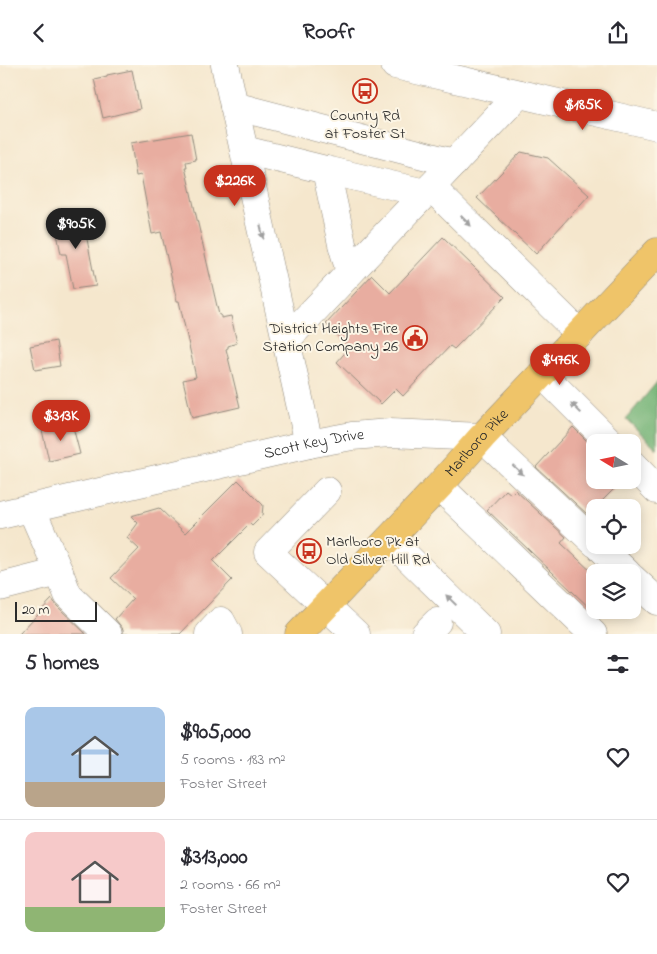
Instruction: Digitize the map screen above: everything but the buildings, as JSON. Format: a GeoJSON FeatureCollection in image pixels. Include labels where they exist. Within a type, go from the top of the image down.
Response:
{"type":"FeatureCollection","features":[{"type":"Feature","properties":{"kind":"main road","name":"Marlboro Pike"},"geometry":{"type":"LineString","coordinates":[[299,634],[440,486],[482,437],[657,253]]}},
{"type":"Feature","properties":{"kind":"street"},"geometry":{"type":"LineString","coordinates":[[225,65],[309,445]]}},
{"type":"Feature","properties":{"kind":"street"},"geometry":{"type":"LineString","coordinates":[[395,65],[444,71],[519,94],[657,126]]}},
{"type":"Feature","properties":{"kind":"street"},"geometry":{"type":"LineString","coordinates":[[286,340],[519,94]]}},
{"type":"Feature","properties":{"kind":"street"},"geometry":{"type":"LineString","coordinates":[[234,106],[454,163]]}},
{"type":"Feature","properties":{"kind":"street"},"geometry":{"type":"LineString","coordinates":[[244,150],[326,170],[428,190],[580,334]]}},
{"type":"Feature","properties":{"kind":"street"},"geometry":{"type":"LineString","coordinates":[[326,170],[350,272]]}},
{"type":"Feature","properties":{"kind":"street"},"geometry":{"type":"LineString","coordinates":[[542,374],[602,434]]}},
{"type":"Feature","properties":{"kind":"street","name":"Scott Key Drive"},"geometry":{"type":"LineString","coordinates":[[0,515],[352,436],[390,433],[482,437]]}},
{"type":"Feature","properties":{"kind":"street"},"geometry":{"type":"LineString","coordinates":[[482,437],[586,535]]}},
{"type":"Feature","properties":{"kind":"street"},"geometry":{"type":"LineString","coordinates":[[641,473],[657,490]]}},
{"type":"Feature","properties":{"kind":"street"},"geometry":{"type":"LineString","coordinates":[[440,486],[578,630]]}},
{"type":"Feature","properties":{"kind":"street"},"geometry":{"type":"LineString","coordinates":[[327,491],[268,552],[356,634]]}},
{"type":"Feature","properties":{"kind":"street"},"geometry":{"type":"LineString","coordinates":[[31,508],[60,572],[68,595],[108,634]]}},
{"type":"Feature","properties":{"kind":"street"},"geometry":{"type":"LineString","coordinates":[[388,539],[486,634]]}},
{"type":"Feature","properties":{"kind":"street"},"geometry":{"type":"LineString","coordinates":[[607,554],[617,564]]}},
{"type":"Feature","properties":{"kind":"street"},"geometry":{"type":"LineString","coordinates":[[0,587],[60,572]]}},
{"type":"Feature","properties":{"kind":"street"},"geometry":{"type":"LineString","coordinates":[[641,586],[657,601]]}},
{"type":"Feature","properties":{"kind":"street"},"geometry":{"type":"LineString","coordinates":[[209,634],[221,621],[228,634]]}},
{"type":"Feature","properties":{"kind":"green space"},"geometry":{"type":"Polygon","coordinates":[[[657,382],[657,449],[626,419],[657,382]]]}},
{"type":"Feature","properties":{"kind":"place","name":"County Rd at Foster St"},"geometry":{"type":"Point","coordinates":[365,91]}},
{"type":"Feature","properties":{"kind":"place","name":"District Heights Fire Station Company 26"},"geometry":{"type":"Point","coordinates":[415,338]}},
{"type":"Feature","properties":{"kind":"place","name":"Marlboro Pk at Old Silver Hill Rd"},"geometry":{"type":"Point","coordinates":[309,551]}}]}
